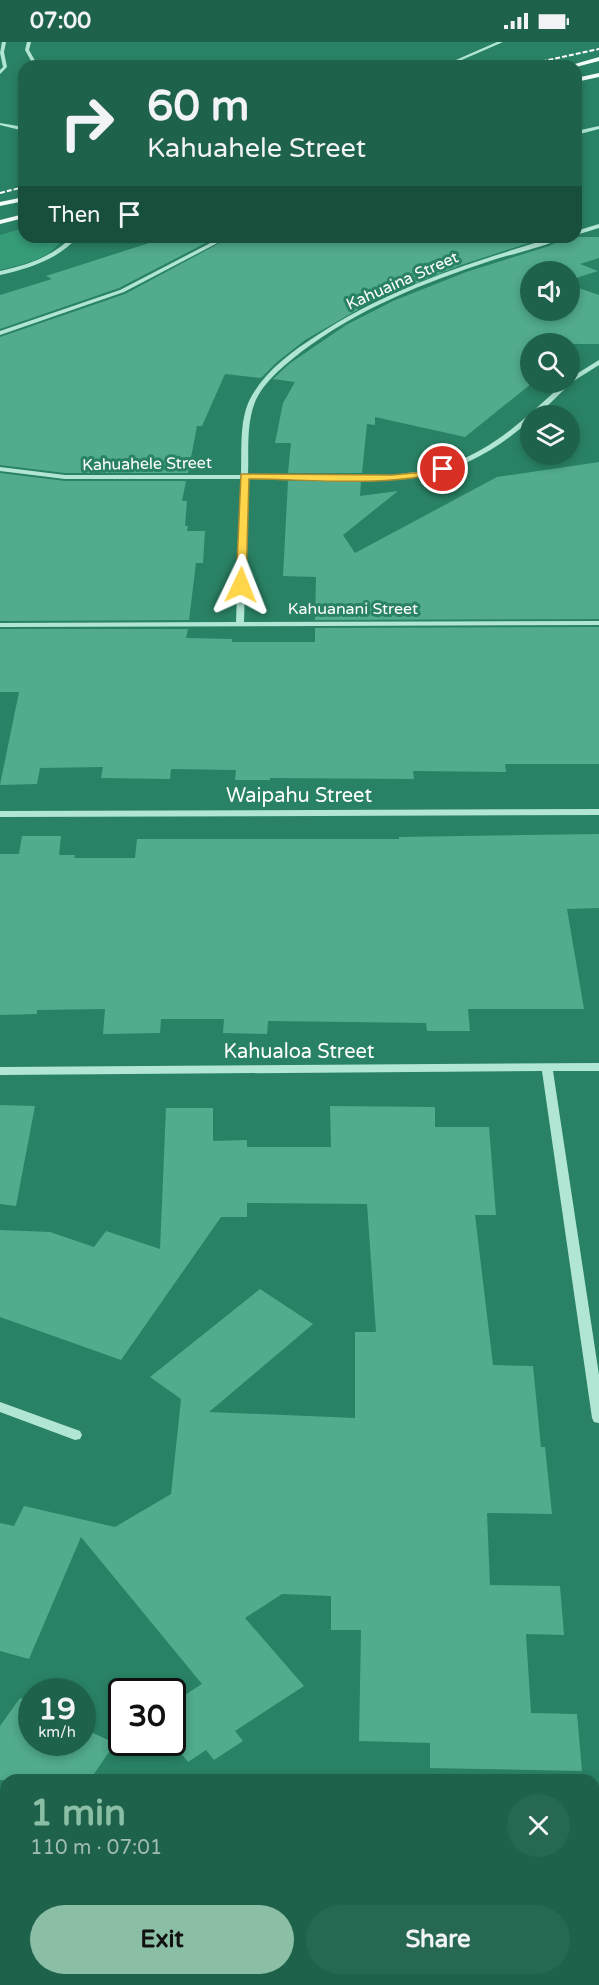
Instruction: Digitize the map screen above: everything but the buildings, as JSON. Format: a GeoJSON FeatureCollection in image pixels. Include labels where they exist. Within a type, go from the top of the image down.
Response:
{"type":"FeatureCollection","features":[{"type":"Feature","properties":{"kind":"main road"},"geometry":{"type":"LineString","coordinates":[[582,63],[599,59]]}},
{"type":"Feature","properties":{"kind":"main road"},"geometry":{"type":"LineString","coordinates":[[582,79],[599,75]]}},
{"type":"Feature","properties":{"kind":"main road"},"geometry":{"type":"LineString","coordinates":[[0,204],[18,200]]}},
{"type":"Feature","properties":{"kind":"main road"},"geometry":{"type":"LineString","coordinates":[[0,222],[18,218]]}},
{"type":"Feature","properties":{"kind":"street"},"geometry":{"type":"LineString","coordinates":[[0,73],[5,67],[2,52],[4,42]]}},
{"type":"Feature","properties":{"kind":"street"},"geometry":{"type":"LineString","coordinates":[[29,42],[27,50],[33,60]]}},
{"type":"Feature","properties":{"kind":"street"},"geometry":{"type":"LineString","coordinates":[[458,60],[501,42]]}},
{"type":"Feature","properties":{"kind":"street"},"geometry":{"type":"LineString","coordinates":[[0,124],[18,128]]}},
{"type":"Feature","properties":{"kind":"street"},"geometry":{"type":"LineString","coordinates":[[582,131],[599,127]]}},
{"type":"Feature","properties":{"kind":"street"},"geometry":{"type":"LineString","coordinates":[[582,231],[599,226]]}},
{"type":"Feature","properties":{"kind":"street"},"geometry":{"type":"LineString","coordinates":[[0,273],[47,260],[63,251],[70,243]]}},
{"type":"Feature","properties":{"kind":"street"},"geometry":{"type":"LineString","coordinates":[[0,333],[122,291],[214,243]]}},
{"type":"Feature","properties":{"kind":"street","name":"Kahuaina Street"},"geometry":{"type":"LineString","coordinates":[[240,623],[246,422],[253,400],[268,378],[295,354],[331,328],[373,304],[408,288],[484,260],[541,243]]}},
{"type":"Feature","properties":{"kind":"street","name":"Kahuahele Street"},"geometry":{"type":"LineString","coordinates":[[580,375],[599,362]]}},
{"type":"Feature","properties":{"kind":"street","name":"Kahuahele Street"},"geometry":{"type":"LineString","coordinates":[[544,405],[557,393]]}},
{"type":"Feature","properties":{"kind":"street","name":"Kahuahele Street"},"geometry":{"type":"LineString","coordinates":[[0,470],[65,477],[392,477],[425,474],[461,464],[487,451],[520,425]]}},
{"type":"Feature","properties":{"kind":"street","name":"Kahuanani Street"},"geometry":{"type":"LineString","coordinates":[[0,625],[599,622]]}},
{"type":"Feature","properties":{"kind":"street","name":"Waipahu Street"},"geometry":{"type":"LineString","coordinates":[[0,814],[599,812]]}},
{"type":"Feature","properties":{"kind":"street"},"geometry":{"type":"LineString","coordinates":[[547,1067],[598,1411]]}},
{"type":"Feature","properties":{"kind":"street","name":"Kahualoa Street"},"geometry":{"type":"LineString","coordinates":[[0,1071],[599,1067]]}},
{"type":"Feature","properties":{"kind":"street"},"geometry":{"type":"LineString","coordinates":[[0,1407],[75,1435]]}},
{"type":"Feature","properties":{"kind":"green space"},"geometry":{"type":"Polygon","coordinates":[[[18,230],[18,243],[59,243],[36,260],[0,270],[0,235],[18,230]]]}},
{"type":"Feature","properties":{"kind":"railway"},"geometry":{"type":"LineString","coordinates":[[549,60],[599,49]]}},
{"type":"Feature","properties":{"kind":"railway"},"geometry":{"type":"LineString","coordinates":[[0,193],[18,188]]}},
{"type":"Feature","properties":{"kind":"route"},"geometry":{"type":"LineString","coordinates":[[241,585],[244,476],[392,477],[425,474],[443,469]]}}]}
